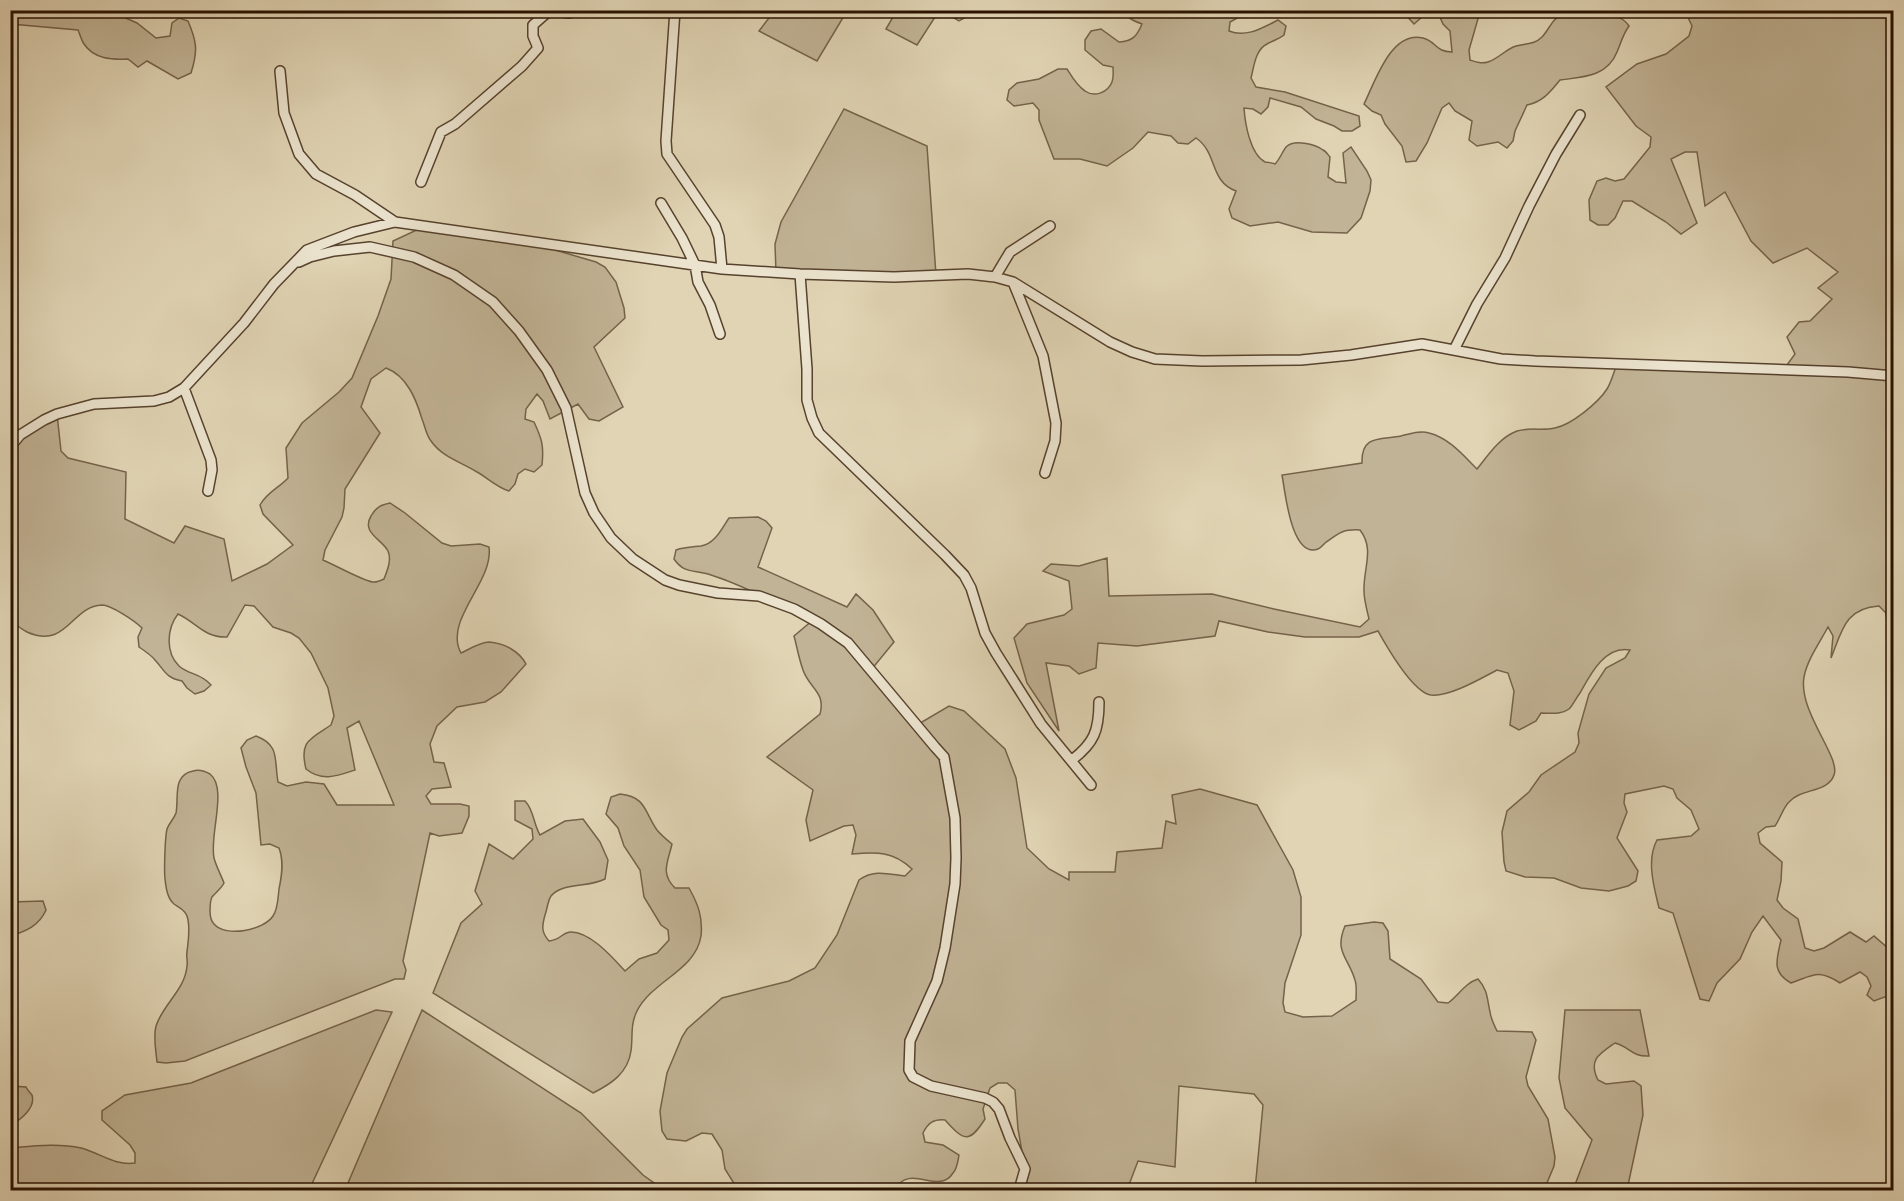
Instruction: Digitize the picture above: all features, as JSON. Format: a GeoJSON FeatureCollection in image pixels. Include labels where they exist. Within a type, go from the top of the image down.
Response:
{"type":"FeatureCollection","features":[{"type":"Feature","properties":{"kind":"street"},"geometry":{"type":"LineString","coordinates":[[420,182],[441,132],[455,124],[522,66],[538,48],[533,36],[533,25],[551,10],[569,13],[574,10]]}},
{"type":"Feature","properties":{"kind":"street"},"geometry":{"type":"LineString","coordinates":[[675,10],[666,141],[668,154],[715,225],[719,237],[722,269]]}},
{"type":"Feature","properties":{"kind":"street"},"geometry":{"type":"LineString","coordinates":[[280,71],[284,114],[299,154],[316,174],[355,195],[395,222]]}},
{"type":"Feature","properties":{"kind":"street"},"geometry":{"type":"LineString","coordinates":[[1454,350],[1504,258],[1556,154],[1580,115]]}},
{"type":"Feature","properties":{"kind":"street"},"geometry":{"type":"LineString","coordinates":[[661,203],[695,265],[698,282],[710,305],[720,334]]}},
{"type":"Feature","properties":{"kind":"street"},"geometry":{"type":"LineString","coordinates":[[10,447],[16,435],[57,414],[94,404],[154,401],[169,397],[184,388],[244,323],[274,284],[307,250],[354,232],[395,222],[722,269],[894,277],[968,274],[995,277],[1013,282],[1110,342],[1155,359],[1301,360],[1422,344],[1501,359],[1848,372],[1893,376]]}},
{"type":"Feature","properties":{"kind":"street"},"geometry":{"type":"LineString","coordinates":[[995,277],[1010,252],[1050,226]]}},
{"type":"Feature","properties":{"kind":"street"},"geometry":{"type":"LineString","coordinates":[[291,266],[310,257],[334,251],[370,247],[414,257],[454,276],[493,302],[519,331],[547,370],[566,408],[585,493],[594,513],[611,538],[633,559],[665,580],[718,593],[759,596],[787,605],[821,624],[848,643],[944,757],[955,818],[955,884],[945,948],[937,981],[909,1041],[909,1070],[913,1077],[931,1086],[985,1098],[998,1106],[1010,1138],[1026,1169],[1019,1191]]}},
{"type":"Feature","properties":{"kind":"street"},"geometry":{"type":"LineString","coordinates":[[800,274],[807,400],[819,433],[963,575],[976,601],[985,633],[996,653],[1041,724],[1091,785]]}},
{"type":"Feature","properties":{"kind":"street"},"geometry":{"type":"LineString","coordinates":[[1013,282],[1043,356],[1056,423],[1055,441],[1044,473]]}},
{"type":"Feature","properties":{"kind":"street"},"geometry":{"type":"LineString","coordinates":[[184,388],[210,460],[212,470],[208,491]]}},
{"type":"Feature","properties":{"kind":"street"},"geometry":{"type":"LineString","coordinates":[[1072,760],[1092,742],[1098,723],[1099,702]]}},
{"type":"Feature","properties":{"kind":"shaded area"},"geometry":{"type":"Polygon","coordinates":[[[11,10],[125,11],[121,16],[137,23],[156,38],[170,36],[172,23],[179,18],[188,21],[196,47],[191,73],[178,79],[147,61],[138,67],[128,59],[98,56],[84,44],[78,30],[11,24],[11,10]]]}},
{"type":"Feature","properties":{"kind":"shaded area"},"geometry":{"type":"Polygon","coordinates":[[[775,10],[847,11],[817,61],[759,31],[775,10]]]}},
{"type":"Feature","properties":{"kind":"shaded area"},"geometry":{"type":"Polygon","coordinates":[[[897,10],[973,11],[959,21],[951,16],[935,17],[917,45],[886,29],[897,10]]]}},
{"type":"Feature","properties":{"kind":"shaded area"},"geometry":{"type":"Polygon","coordinates":[[[1123,11],[1277,11],[1239,17],[1230,22],[1229,31],[1235,33],[1248,33],[1278,20],[1286,26],[1284,35],[1263,47],[1257,54],[1251,78],[1256,87],[1285,92],[1359,116],[1360,126],[1352,131],[1342,131],[1316,119],[1301,107],[1270,98],[1268,107],[1261,114],[1253,109],[1244,108],[1252,145],[1260,158],[1265,162],[1275,164],[1286,147],[1294,143],[1315,146],[1325,151],[1330,157],[1328,177],[1336,182],[1346,183],[1343,153],[1351,147],[1371,180],[1370,191],[1361,218],[1347,233],[1312,232],[1278,222],[1250,226],[1232,218],[1229,209],[1236,191],[1221,181],[1208,151],[1196,138],[1188,144],[1178,143],[1171,136],[1148,132],[1133,148],[1107,166],[1080,159],[1054,159],[1039,120],[1039,110],[1033,103],[1014,106],[1007,100],[1009,90],[1017,83],[1039,79],[1058,69],[1067,69],[1085,91],[1097,94],[1104,91],[1112,82],[1113,67],[1103,65],[1085,50],[1085,40],[1091,31],[1101,29],[1119,42],[1134,37],[1142,24],[1131,19],[1123,11]]]}},
{"type":"Feature","properties":{"kind":"shaded area"},"geometry":{"type":"Polygon","coordinates":[[[1402,11],[1429,11],[1414,24],[1402,11]]]}},
{"type":"Feature","properties":{"kind":"shaded area"},"geometry":{"type":"Polygon","coordinates":[[[1429,11],[1477,11],[1479,15],[1469,50],[1470,60],[1481,63],[1492,61],[1516,46],[1536,41],[1542,37],[1556,18],[1563,14],[1612,16],[1622,19],[1629,26],[1613,60],[1601,71],[1560,80],[1542,99],[1527,105],[1513,141],[1507,148],[1498,142],[1477,146],[1469,140],[1472,121],[1455,111],[1449,103],[1442,108],[1427,143],[1416,161],[1406,162],[1402,146],[1381,115],[1364,104],[1379,71],[1393,50],[1402,42],[1412,38],[1423,38],[1446,52],[1452,52],[1450,31],[1443,24],[1439,15],[1429,11]]]}},
{"type":"Feature","properties":{"kind":"shaded area"},"geometry":{"type":"Polygon","coordinates":[[[1685,11],[1893,11],[1893,624],[1887,622],[1886,613],[1879,606],[1859,611],[1846,623],[1831,658],[1833,636],[1828,627],[1808,664],[1804,677],[1804,691],[1807,705],[1831,757],[1834,775],[1826,785],[1794,798],[1787,804],[1775,826],[1766,827],[1758,833],[1760,843],[1782,862],[1777,900],[1783,908],[1798,919],[1805,948],[1814,951],[1824,948],[1850,932],[1866,942],[1874,936],[1889,949],[1893,949],[1893,994],[1874,1001],[1867,995],[1871,986],[1867,977],[1860,972],[1840,983],[1821,975],[1791,983],[1785,979],[1780,974],[1777,965],[1781,940],[1763,916],[1752,932],[1740,959],[1717,983],[1709,1001],[1700,999],[1673,913],[1659,908],[1652,874],[1652,856],[1657,840],[1691,836],[1699,829],[1691,810],[1677,798],[1673,789],[1664,786],[1625,794],[1624,803],[1627,812],[1617,838],[1638,871],[1636,881],[1628,886],[1609,891],[1581,888],[1554,878],[1525,877],[1506,871],[1502,832],[1507,811],[1529,792],[1541,775],[1575,752],[1589,694],[1606,668],[1625,658],[1630,650],[1613,652],[1599,663],[1569,709],[1559,713],[1541,713],[1536,721],[1519,730],[1510,725],[1514,691],[1508,673],[1497,670],[1455,690],[1431,695],[1408,678],[1378,631],[1359,637],[1305,637],[1268,632],[1219,621],[1215,636],[1137,646],[1098,643],[1096,668],[1079,674],[1069,666],[1046,663],[1059,731],[1027,683],[1014,638],[1027,624],[1064,615],[1072,609],[1069,581],[1043,571],[1051,564],[1079,566],[1107,558],[1109,596],[1212,594],[1360,627],[1369,619],[1364,594],[1368,552],[1364,537],[1360,530],[1349,530],[1337,534],[1318,549],[1309,549],[1301,544],[1291,521],[1282,475],[1362,463],[1365,447],[1374,440],[1422,432],[1436,435],[1449,443],[1477,469],[1495,447],[1511,434],[1522,430],[1555,428],[1569,423],[1584,413],[1607,389],[1616,367],[1784,369],[1795,354],[1787,337],[1799,322],[1810,321],[1832,299],[1818,288],[1838,272],[1807,248],[1773,263],[1751,241],[1725,192],[1705,206],[1697,152],[1685,152],[1671,159],[1697,223],[1681,234],[1632,201],[1623,201],[1615,218],[1608,225],[1598,225],[1590,220],[1589,200],[1597,181],[1606,178],[1615,181],[1624,179],[1650,147],[1651,137],[1636,126],[1606,87],[1637,64],[1666,54],[1689,36],[1692,26],[1685,11]]]}},
{"type":"Feature","properties":{"kind":"shaded area"},"geometry":{"type":"Polygon","coordinates":[[[844,109],[927,146],[936,275],[776,273],[775,244],[781,222],[844,109]]]}},
{"type":"Feature","properties":{"kind":"shaded area"},"geometry":{"type":"Polygon","coordinates":[[[423,227],[521,240],[596,262],[605,267],[616,282],[625,318],[594,347],[623,407],[599,421],[589,419],[578,404],[550,419],[543,401],[537,394],[526,409],[525,419],[534,422],[539,433],[542,443],[542,465],[534,472],[525,469],[518,474],[515,484],[509,491],[435,447],[428,436],[414,396],[400,377],[386,368],[371,379],[361,407],[380,433],[345,489],[342,517],[325,550],[323,560],[370,582],[384,579],[389,565],[389,554],[370,531],[369,522],[377,508],[390,503],[442,543],[451,546],[480,544],[489,547],[484,574],[458,627],[457,640],[461,653],[482,643],[495,643],[515,652],[526,664],[501,692],[485,702],[457,707],[437,726],[430,744],[434,762],[444,763],[451,787],[432,789],[426,796],[431,804],[469,806],[469,816],[462,833],[439,836],[430,833],[403,961],[406,970],[404,979],[395,979],[185,1061],[157,1062],[156,1026],[182,982],[187,964],[189,930],[187,916],[170,899],[166,889],[165,875],[167,829],[176,813],[179,782],[182,777],[195,770],[204,771],[210,774],[218,790],[213,849],[224,883],[212,897],[210,913],[214,924],[227,931],[254,928],[273,916],[278,903],[282,873],[279,848],[270,844],[261,845],[256,793],[241,748],[247,740],[256,736],[269,744],[274,754],[278,782],[287,786],[306,782],[324,784],[337,805],[394,805],[359,721],[347,728],[355,770],[324,777],[306,769],[305,746],[312,738],[331,725],[334,716],[328,688],[311,653],[299,638],[273,627],[254,606],[245,605],[227,637],[212,635],[178,614],[170,633],[171,654],[179,666],[203,678],[211,685],[195,694],[182,681],[169,676],[152,656],[139,647],[138,637],[142,628],[111,608],[102,605],[92,607],[60,632],[51,636],[40,636],[27,632],[17,625],[10,616],[10,434],[21,435],[57,414],[61,451],[68,458],[126,472],[125,519],[174,543],[185,526],[224,539],[232,581],[267,564],[293,545],[263,514],[260,505],[288,478],[286,448],[302,423],[352,378],[391,279],[393,241],[423,227]]]}},
{"type":"Feature","properties":{"kind":"shaded area"},"geometry":{"type":"Polygon","coordinates":[[[758,517],[772,528],[758,567],[847,607],[856,594],[873,610],[894,642],[871,670],[917,725],[949,706],[964,711],[1005,749],[1016,778],[1027,848],[1049,869],[1069,880],[1069,872],[1115,872],[1117,852],[1162,848],[1166,821],[1176,824],[1172,795],[1200,789],[1257,805],[1293,870],[1301,897],[1301,935],[1285,983],[1283,1003],[1285,1012],[1303,1017],[1332,1016],[1356,1000],[1355,980],[1341,948],[1345,926],[1383,923],[1388,931],[1390,959],[1421,979],[1438,1002],[1448,1003],[1466,986],[1478,979],[1485,991],[1497,1031],[1532,1032],[1536,1040],[1526,1077],[1528,1086],[1548,1119],[1555,1157],[1554,1166],[1544,1190],[1255,1190],[1263,1105],[1254,1094],[1179,1086],[1175,1167],[1138,1161],[1127,1190],[1019,1190],[1025,1169],[1018,1129],[1015,1090],[1007,1083],[998,1083],[990,1088],[983,1109],[985,1119],[970,1136],[962,1136],[945,1120],[934,1121],[923,1133],[925,1142],[943,1145],[959,1155],[953,1173],[947,1179],[932,1181],[908,1179],[901,1182],[895,1190],[738,1190],[725,1169],[722,1150],[712,1134],[702,1133],[686,1141],[667,1139],[662,1131],[660,1111],[667,1073],[687,1029],[722,998],[789,981],[815,968],[837,935],[859,880],[876,873],[905,876],[912,869],[898,859],[884,854],[852,854],[856,835],[853,825],[844,826],[810,841],[806,820],[813,790],[767,757],[820,714],[821,700],[803,670],[794,636],[813,620],[724,579],[686,570],[674,559],[676,550],[706,545],[718,535],[729,518],[758,517]]]}},
{"type":"Feature","properties":{"kind":"shaded area"},"geometry":{"type":"Polygon","coordinates":[[[620,794],[635,798],[640,802],[657,830],[672,844],[666,872],[670,883],[675,888],[689,888],[699,911],[701,936],[691,958],[653,991],[637,1011],[629,1059],[622,1072],[612,1082],[593,1093],[433,993],[461,923],[482,904],[475,891],[489,844],[513,859],[533,839],[532,829],[515,820],[515,801],[525,801],[528,805],[540,835],[565,821],[583,819],[600,842],[608,860],[605,879],[562,889],[551,896],[543,926],[543,932],[549,941],[570,932],[578,933],[593,940],[625,971],[639,959],[657,953],[669,940],[668,930],[661,925],[644,897],[640,870],[624,846],[618,828],[606,814],[611,797],[620,794]]]}},
{"type":"Feature","properties":{"kind":"shaded area"},"geometry":{"type":"Polygon","coordinates":[[[43,901],[46,910],[40,920],[27,930],[11,936],[11,902],[43,901]]]}},
{"type":"Feature","properties":{"kind":"shaded area"},"geometry":{"type":"Polygon","coordinates":[[[376,1010],[392,1012],[309,1190],[11,1190],[11,1148],[46,1145],[72,1146],[121,1163],[135,1163],[135,1153],[130,1145],[102,1120],[102,1111],[125,1095],[191,1083],[376,1010]]]}},
{"type":"Feature","properties":{"kind":"shaded area"},"geometry":{"type":"Polygon","coordinates":[[[422,1010],[581,1113],[643,1175],[664,1190],[345,1190],[422,1010]]]}},
{"type":"Feature","properties":{"kind":"shaded area"},"geometry":{"type":"Polygon","coordinates":[[[1565,1010],[1640,1010],[1649,1056],[1639,1055],[1615,1043],[1600,1054],[1594,1067],[1598,1080],[1606,1084],[1634,1081],[1641,1086],[1643,1115],[1627,1190],[1573,1190],[1592,1140],[1565,1108],[1559,1078],[1565,1010]]]}},
{"type":"Feature","properties":{"kind":"shaded area"},"geometry":{"type":"Polygon","coordinates":[[[11,1086],[26,1087],[33,1100],[26,1113],[11,1125],[11,1086]]]}}]}
